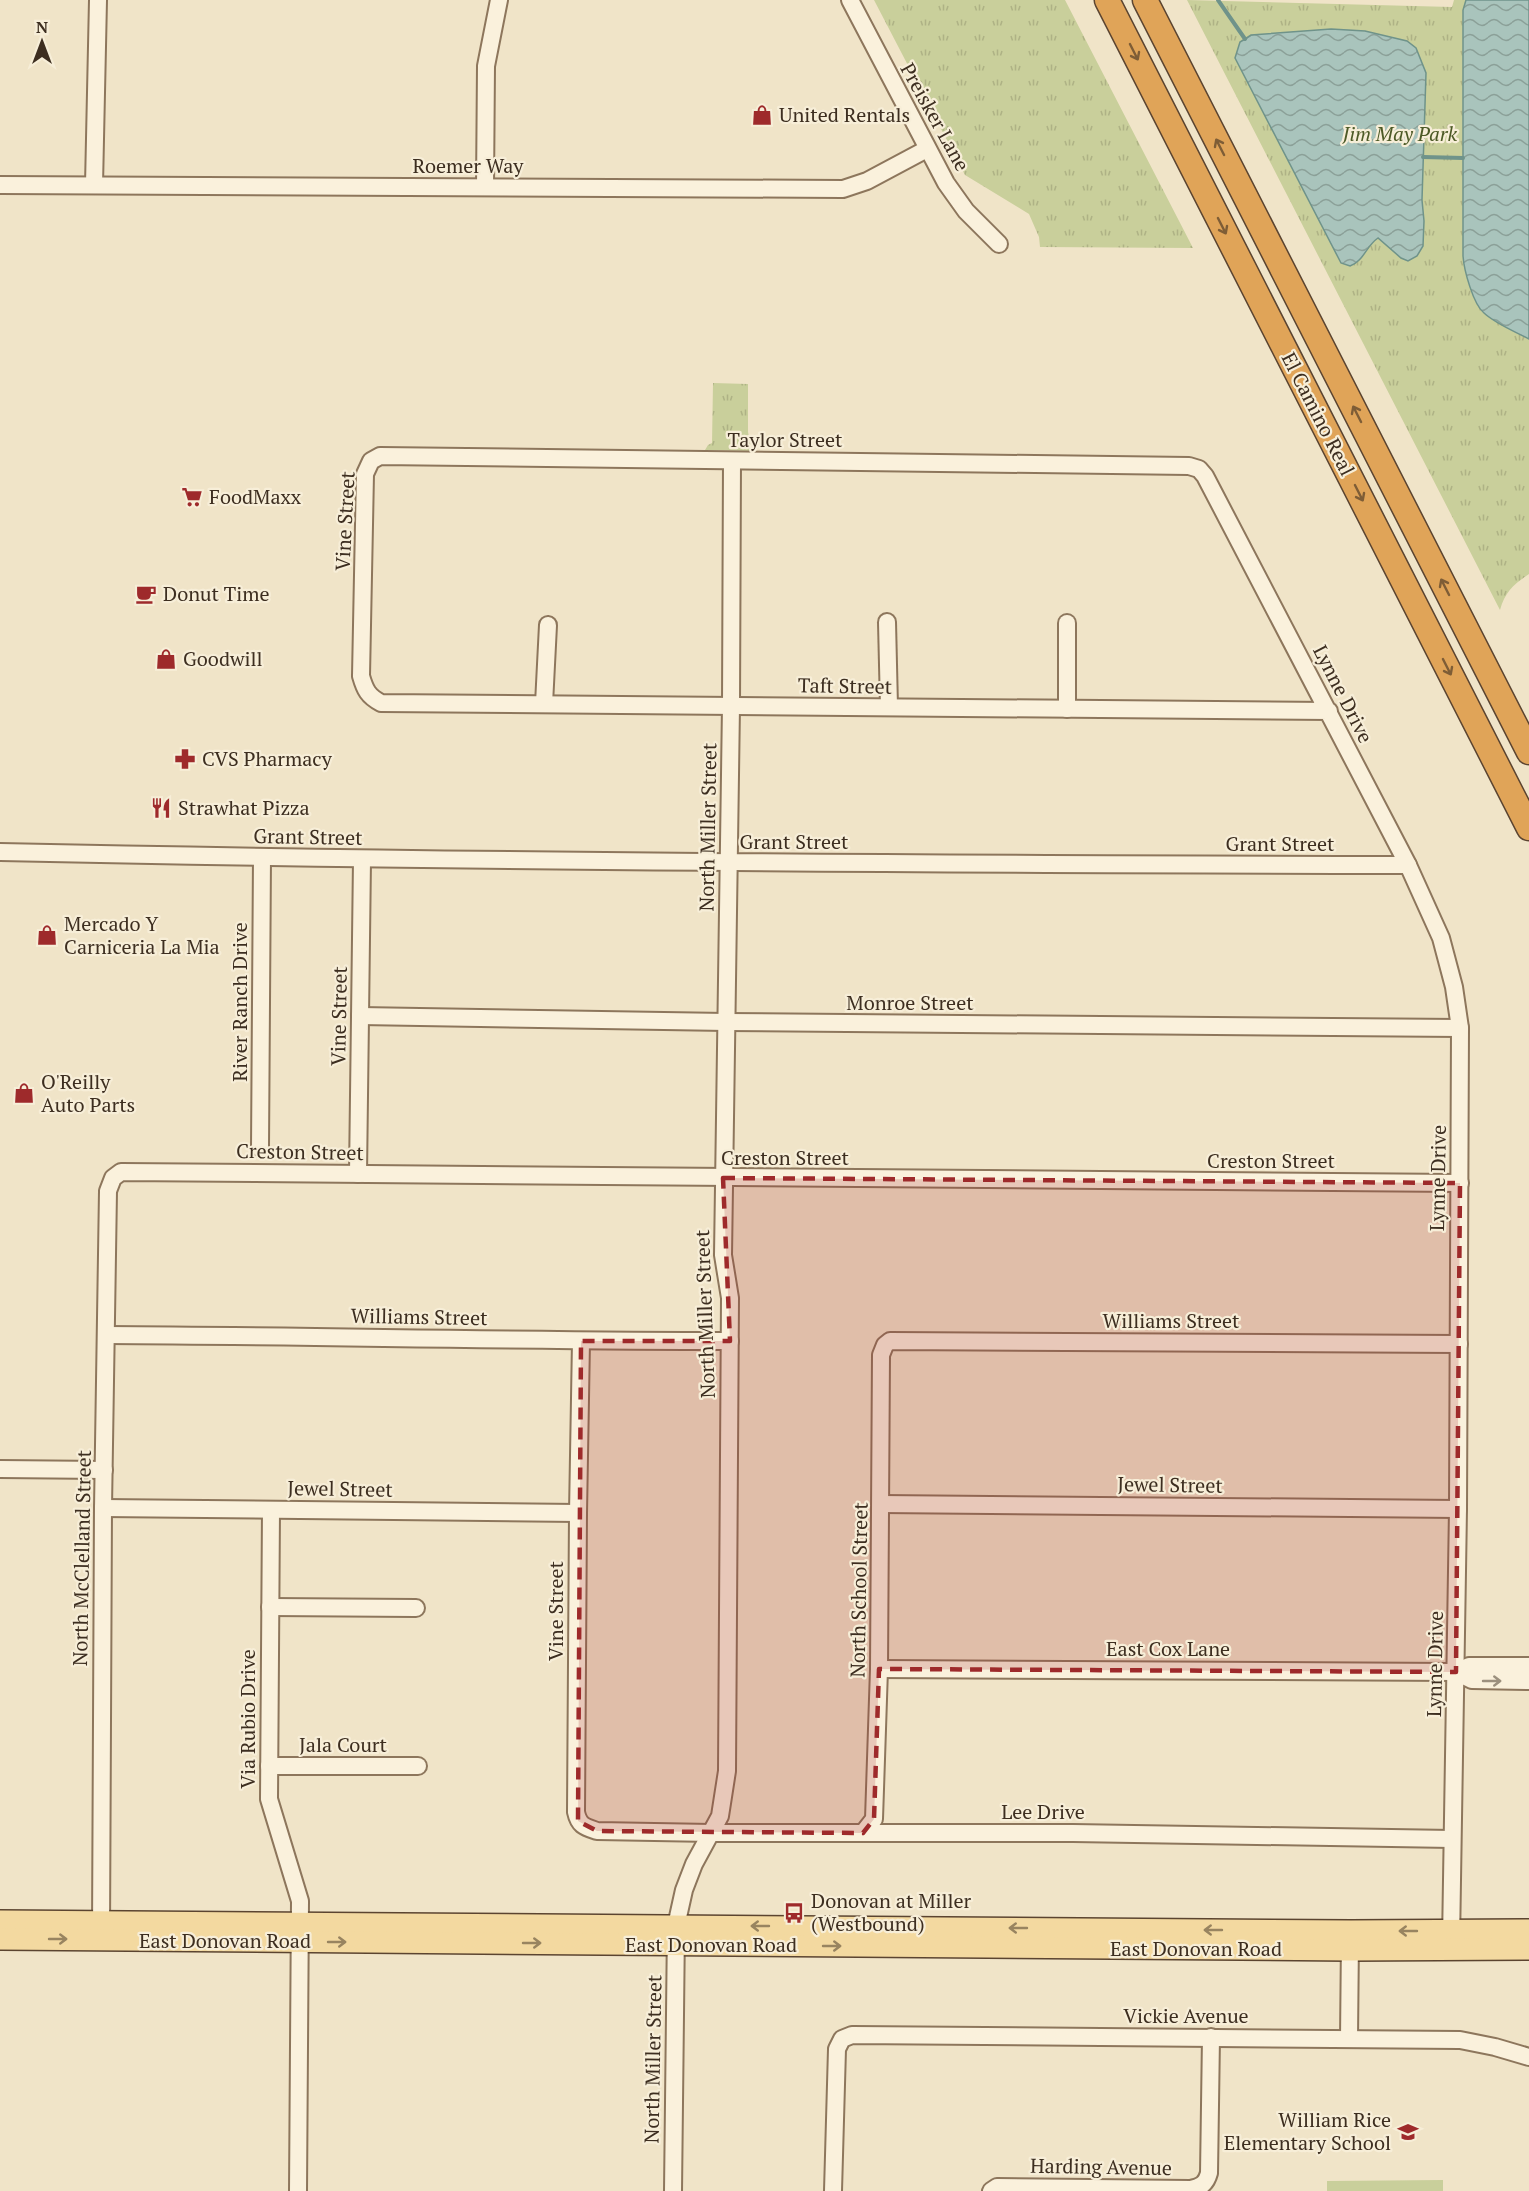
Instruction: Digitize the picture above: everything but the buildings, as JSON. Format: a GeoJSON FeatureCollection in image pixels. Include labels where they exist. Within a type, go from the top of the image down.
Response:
{"type":"FeatureCollection","features":[{"type":"Feature","properties":{"kind":"highway","name":"El Camino Real"},"geometry":{"type":"LineString","coordinates":[[1107,0],[1529,828]]}},
{"type":"Feature","properties":{"kind":"highway","name":"El Camino Real"},"geometry":{"type":"LineString","coordinates":[[1145,0],[1529,752]]}},
{"type":"Feature","properties":{"kind":"main road","name":"East Donovan Road"},"geometry":{"type":"LineString","coordinates":[[0,1921],[101,1931]]}},
{"type":"Feature","properties":{"kind":"main road","name":"East Donovan Road"},"geometry":{"type":"LineString","coordinates":[[1451,1940],[1529,1930]]}},
{"type":"Feature","properties":{"kind":"main road","name":"East Donovan Road"},"geometry":{"type":"LineString","coordinates":[[0,1939],[101,1931],[299,1932],[1451,1940],[1529,1949]]}},
{"type":"Feature","properties":{"kind":"street"},"geometry":{"type":"LineString","coordinates":[[94,185],[98,0]]}},
{"type":"Feature","properties":{"kind":"street"},"geometry":{"type":"LineString","coordinates":[[485,187],[486,66],[500,0]]}},
{"type":"Feature","properties":{"kind":"street","name":"Preisker Lane"},"geometry":{"type":"LineString","coordinates":[[850,0],[946,183],[966,211],[999,244]]}},
{"type":"Feature","properties":{"kind":"street","name":"Roemer Way"},"geometry":{"type":"LineString","coordinates":[[0,185],[843,189],[867,181],[927,149]]}},
{"type":"Feature","properties":{"kind":"street","name":"Taylor Street"},"geometry":{"type":"LineString","coordinates":[[371,461],[380,456],[1064,463],[1189,466],[1198,469]]}},
{"type":"Feature","properties":{"kind":"street","name":"Vine Street"},"geometry":{"type":"LineString","coordinates":[[365,691],[361,676],[365,474],[371,461]]}},
{"type":"Feature","properties":{"kind":"street","name":"North Miller Street"},"geometry":{"type":"LineString","coordinates":[[672,2191],[675,1935],[684,1890],[694,1864],[720,1816],[727,1771],[730,1298],[723,1255],[723,1178],[731,706],[732,461]]}},
{"type":"Feature","properties":{"kind":"street","name":"Lynne Drive"},"geometry":{"type":"LineString","coordinates":[[1198,469],[1205,476],[1408,865],[1441,938],[1454,987],[1460,1028],[1460,1183],[1458,1509],[1451,1940]]}},
{"type":"Feature","properties":{"kind":"street"},"geometry":{"type":"LineString","coordinates":[[887,622],[889,707]]}},
{"type":"Feature","properties":{"kind":"street"},"geometry":{"type":"LineString","coordinates":[[1067,623],[1067,709]]}},
{"type":"Feature","properties":{"kind":"street"},"geometry":{"type":"LineString","coordinates":[[544,704],[548,626]]}},
{"type":"Feature","properties":{"kind":"street","name":"Taft Street"},"geometry":{"type":"LineString","coordinates":[[365,691],[371,698],[381,703],[1329,711]]}},
{"type":"Feature","properties":{"kind":"street","name":"Grant Street"},"geometry":{"type":"LineString","coordinates":[[0,852],[362,860],[1408,865]]}},
{"type":"Feature","properties":{"kind":"street","name":"River Ranch Drive"},"geometry":{"type":"LineString","coordinates":[[260,1148],[262,857]]}},
{"type":"Feature","properties":{"kind":"street","name":"Vine Street"},"geometry":{"type":"LineString","coordinates":[[358,1174],[362,860]]}},
{"type":"Feature","properties":{"kind":"street","name":"Monroe Street"},"geometry":{"type":"LineString","coordinates":[[360,1016],[726,1022],[1460,1028]]}},
{"type":"Feature","properties":{"kind":"street","name":"Creston Street"},"geometry":{"type":"LineString","coordinates":[[113,1178],[127,1171],[1460,1183]]}},
{"type":"Feature","properties":{"kind":"street","name":"North McClelland Street"},"geometry":{"type":"LineString","coordinates":[[101,1931],[103,1508],[108,1191],[113,1178]]}},
{"type":"Feature","properties":{"kind":"street","name":"Williams Street"},"geometry":{"type":"LineString","coordinates":[[107,1335],[730,1341]]}},
{"type":"Feature","properties":{"kind":"street","name":"Vine Street"},"geometry":{"type":"LineString","coordinates":[[581,1341],[576,1812],[578,1821],[583,1827],[597,1831],[634,1832]]}},
{"type":"Feature","properties":{"kind":"street","name":"Williams Street"},"geometry":{"type":"LineString","coordinates":[[885,1345],[890,1341],[1459,1344]]}},
{"type":"Feature","properties":{"kind":"street","name":"North School Street"},"geometry":{"type":"LineString","coordinates":[[863,1833],[874,1819],[879,1669],[881,1355],[885,1345]]}},
{"type":"Feature","properties":{"kind":"street"},"geometry":{"type":"LineString","coordinates":[[0,1469],[104,1470]]}},
{"type":"Feature","properties":{"kind":"street","name":"Jewel Street"},"geometry":{"type":"LineString","coordinates":[[881,1504],[1458,1509]]}},
{"type":"Feature","properties":{"kind":"street","name":"Jewel Street"},"geometry":{"type":"LineString","coordinates":[[103,1508],[578,1513]]}},
{"type":"Feature","properties":{"kind":"street","name":"Via Rubio Drive"},"geometry":{"type":"LineString","coordinates":[[271,1510],[269,1799],[300,1901],[299,1932]]}},
{"type":"Feature","properties":{"kind":"street"},"geometry":{"type":"LineString","coordinates":[[270,1607],[416,1608]]}},
{"type":"Feature","properties":{"kind":"street","name":"East Cox Lane"},"geometry":{"type":"LineString","coordinates":[[879,1669],[1456,1672],[1469,1666],[1529,1666]]}},
{"type":"Feature","properties":{"kind":"street","name":"East Cox Lane"},"geometry":{"type":"LineString","coordinates":[[1456,1672],[1472,1680],[1529,1681]]}},
{"type":"Feature","properties":{"kind":"street","name":"Jala Court"},"geometry":{"type":"LineString","coordinates":[[269,1766],[418,1766]]}},
{"type":"Feature","properties":{"kind":"street","name":"Lee Drive"},"geometry":{"type":"LineString","coordinates":[[634,1832],[1452,1839]]}},
{"type":"Feature","properties":{"kind":"street"},"geometry":{"type":"LineString","coordinates":[[298,2191],[299,1932]]}},
{"type":"Feature","properties":{"kind":"street"},"geometry":{"type":"LineString","coordinates":[[1349,2039],[1350,1940]]}},
{"type":"Feature","properties":{"kind":"street","name":"Vickie Avenue"},"geometry":{"type":"LineString","coordinates":[[833,2191],[837,2049],[842,2039],[852,2035],[1460,2040],[1529,2057]]}},
{"type":"Feature","properties":{"kind":"street","name":"Harding Avenue"},"geometry":{"type":"LineString","coordinates":[[992,2190],[997,2187],[1190,2189],[1200,2187],[1207,2181],[1209,2173],[1210,2037]]}},
{"type":"Feature","properties":{"kind":"highlighted area"},"geometry":{"type":"Polygon","coordinates":[[[723,1178],[1460,1183],[1456,1672],[879,1669],[874,1819],[863,1833],[597,1831],[578,1821],[581,1341],[730,1341],[723,1178]]]}},
{"type":"Feature","properties":{"kind":"green space"},"geometry":{"type":"Polygon","coordinates":[[[874,0],[1065,0],[1193,248],[1040,247],[1039,237],[1029,214],[965,175],[874,0]]]}},
{"type":"Feature","properties":{"kind":"green space","name":"Jim May Park"},"geometry":{"type":"Polygon","coordinates":[[[1187,0],[1452,7],[1454,0],[1529,0],[1529,574],[1511,589],[1500,610],[1187,0]]]}},
{"type":"Feature","properties":{"kind":"green space"},"geometry":{"type":"Polygon","coordinates":[[[713,383],[748,384],[748,432],[752,451],[705,450],[712,443],[713,383]]]}},
{"type":"Feature","properties":{"kind":"green space"},"geometry":{"type":"Polygon","coordinates":[[[1443,2180],[1443,2191],[1327,2191],[1327,2181],[1443,2180]]]}},
{"type":"Feature","properties":{"kind":"water"},"geometry":{"type":"Polygon","coordinates":[[[1466,0],[1529,0],[1529,339],[1494,321],[1480,309],[1470,286],[1464,262],[1463,10],[1466,0]]]}},
{"type":"Feature","properties":{"kind":"water"},"geometry":{"type":"Polygon","coordinates":[[[1331,29],[1365,31],[1407,41],[1416,48],[1426,73],[1423,246],[1417,256],[1408,261],[1401,258],[1378,238],[1355,264],[1350,266],[1341,263],[1235,58],[1240,42],[1251,35],[1331,29]]]}},
{"type":"Feature","properties":{"kind":"waterway"},"geometry":{"type":"LineString","coordinates":[[1218,0],[1245,39]]}},
{"type":"Feature","properties":{"kind":"waterway"},"geometry":{"type":"LineString","coordinates":[[1423,157],[1463,158]]}},
{"type":"Feature","properties":{"kind":"place","name":"United Rentals"},"geometry":{"type":"Point","coordinates":[762,115]}},
{"type":"Feature","properties":{"kind":"place","name":"FoodMaxx"},"geometry":{"type":"Point","coordinates":[192,497]}},
{"type":"Feature","properties":{"kind":"place","name":"Donut Time"},"geometry":{"type":"Point","coordinates":[146,594]}},
{"type":"Feature","properties":{"kind":"place","name":"Goodwill"},"geometry":{"type":"Point","coordinates":[166,659]}},
{"type":"Feature","properties":{"kind":"place","name":"CVS Pharmacy"},"geometry":{"type":"Point","coordinates":[185,759]}},
{"type":"Feature","properties":{"kind":"place","name":"Strawhat Pizza"},"geometry":{"type":"Point","coordinates":[161,808]}},
{"type":"Feature","properties":{"kind":"place","name":"Mercado Y Carniceria La Mia"},"geometry":{"type":"Point","coordinates":[47,935]}},
{"type":"Feature","properties":{"kind":"place","name":"O'Reilly Auto Parts"},"geometry":{"type":"Point","coordinates":[24,1093]}},
{"type":"Feature","properties":{"kind":"place","name":"Donovan at Miller (Westbound)"},"geometry":{"type":"Point","coordinates":[794,1913]}},
{"type":"Feature","properties":{"kind":"place","name":"William Rice Elementary School"},"geometry":{"type":"Point","coordinates":[1408,2132]}}]}
